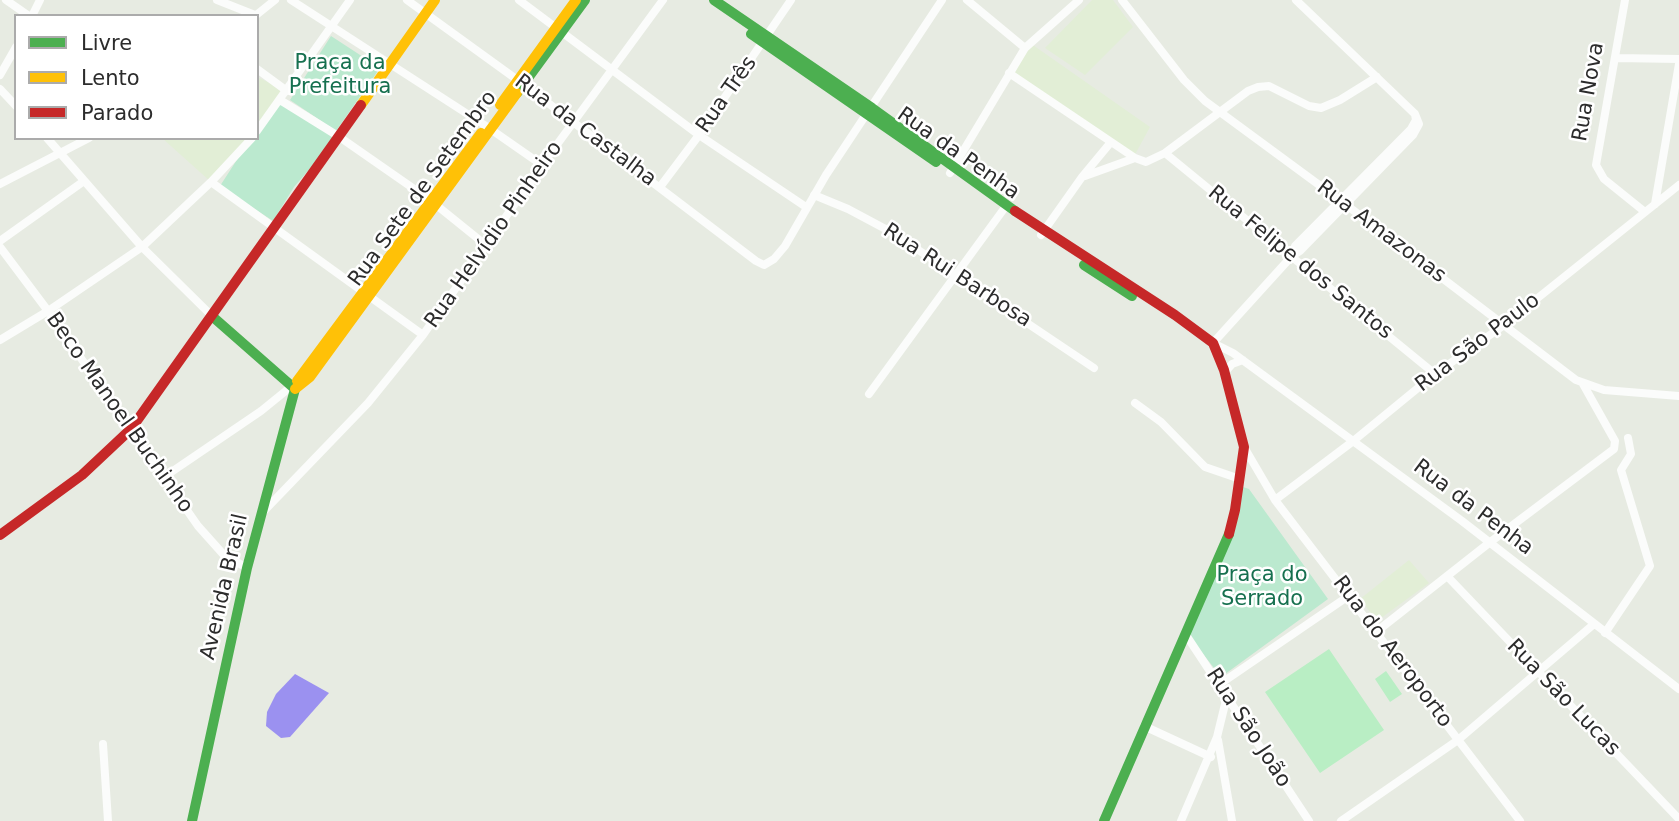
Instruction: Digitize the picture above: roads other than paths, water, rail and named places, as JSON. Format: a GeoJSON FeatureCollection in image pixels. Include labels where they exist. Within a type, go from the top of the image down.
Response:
{"type":"FeatureCollection","features":[{"type":"Feature","properties":{"kind":"street"},"geometry":{"type":"LineString","coordinates":[[6,0],[27,14]]}},
{"type":"Feature","properties":{"kind":"street"},"geometry":{"type":"LineString","coordinates":[[217,0],[252,14]]}},
{"type":"Feature","properties":{"kind":"street"},"geometry":{"type":"LineString","coordinates":[[256,14],[275,0]]}},
{"type":"Feature","properties":{"kind":"street"},"geometry":{"type":"LineString","coordinates":[[290,0],[542,165]]}},
{"type":"Feature","properties":{"kind":"street"},"geometry":{"type":"LineString","coordinates":[[259,128],[350,0]]}},
{"type":"Feature","properties":{"kind":"street","name":"Rua da Castalha"},"geometry":{"type":"LineString","coordinates":[[407,0],[760,264],[770,262],[779,254],[806,207]]}},
{"type":"Feature","properties":{"kind":"street"},"geometry":{"type":"LineString","coordinates":[[3,530],[76,480],[131,429],[435,0]]}},
{"type":"Feature","properties":{"kind":"street"},"geometry":{"type":"LineString","coordinates":[[519,0],[699,135],[806,207],[942,0]]}},
{"type":"Feature","properties":{"kind":"street","name":"Rua Sete de Setembro"},"geometry":{"type":"LineString","coordinates":[[164,477],[291,389],[367,293],[489,128],[576,0]]}},
{"type":"Feature","properties":{"kind":"street","name":"Rua Sete de Setembro"},"geometry":{"type":"LineString","coordinates":[[558,30],[585,0]]}},
{"type":"Feature","properties":{"kind":"street","name":"Rua Helvídio Pinheiro"},"geometry":{"type":"LineString","coordinates":[[261,514],[368,403],[423,335],[542,165],[663,0]]}},
{"type":"Feature","properties":{"kind":"street","name":"Rua da Penha"},"geometry":{"type":"LineString","coordinates":[[707,0],[1143,303],[1243,360],[1489,542],[1679,689]]}},
{"type":"Feature","properties":{"kind":"street","name":"Rua da Penha"},"geometry":{"type":"LineString","coordinates":[[714,0],[765,40]]}},
{"type":"Feature","properties":{"kind":"street","name":"Rua Três"},"geometry":{"type":"LineString","coordinates":[[660,187],[699,135],[791,0]]}},
{"type":"Feature","properties":{"kind":"street"},"geometry":{"type":"LineString","coordinates":[[967,0],[1024,48]]}},
{"type":"Feature","properties":{"kind":"street","name":"Rua Amazonas"},"geometry":{"type":"LineString","coordinates":[[1122,0],[1195,92],[1583,384],[1620,393],[1679,396]]}},
{"type":"Feature","properties":{"kind":"street"},"geometry":{"type":"LineString","coordinates":[[1104,821],[1228,538],[1244,447],[1225,372],[1213,343],[1291,257],[1295,246],[1342,202],[1406,134],[1416,117],[1296,0]]}},
{"type":"Feature","properties":{"kind":"street","name":"Rua Nova"},"geometry":{"type":"LineString","coordinates":[[1625,0],[1597,169],[1610,185],[1646,212]]}},
{"type":"Feature","properties":{"kind":"street"},"geometry":{"type":"LineString","coordinates":[[952,170],[1024,48],[1076,1]]}},
{"type":"Feature","properties":{"kind":"street"},"geometry":{"type":"LineString","coordinates":[[0,75],[14,50]]}},
{"type":"Feature","properties":{"kind":"street"},"geometry":{"type":"LineString","coordinates":[[1616,58],[1679,59]]}},
{"type":"Feature","properties":{"kind":"street"},"geometry":{"type":"LineString","coordinates":[[1656,204],[1679,64]]}},
{"type":"Feature","properties":{"kind":"street"},"geometry":{"type":"LineString","coordinates":[[259,71],[286,91]]}},
{"type":"Feature","properties":{"kind":"street"},"geometry":{"type":"LineString","coordinates":[[1009,73],[1135,158],[1146,162],[1165,153],[1248,91],[1258,87],[1269,86],[1309,106],[1328,107],[1377,77]]}},
{"type":"Feature","properties":{"kind":"street"},"geometry":{"type":"LineString","coordinates":[[0,89],[14,104]]}},
{"type":"Feature","properties":{"kind":"street"},"geometry":{"type":"LineString","coordinates":[[280,100],[338,136],[432,202],[487,246]]}},
{"type":"Feature","properties":{"kind":"street"},"geometry":{"type":"LineString","coordinates":[[49,140],[142,247],[212,317],[291,389]]}},
{"type":"Feature","properties":{"kind":"street"},"geometry":{"type":"LineString","coordinates":[[0,184],[85,140]]}},
{"type":"Feature","properties":{"kind":"street"},"geometry":{"type":"LineString","coordinates":[[0,340],[142,247],[211,182],[249,140]]}},
{"type":"Feature","properties":{"kind":"street"},"geometry":{"type":"LineString","coordinates":[[1042,234],[1082,177],[1111,142]]}},
{"type":"Feature","properties":{"kind":"street","name":"Rua Felipe dos Santos"},"geometry":{"type":"LineString","coordinates":[[1165,153],[1435,374]]}},
{"type":"Feature","properties":{"kind":"street"},"geometry":{"type":"LineString","coordinates":[[1082,177],[1135,158]]}},
{"type":"Feature","properties":{"kind":"street"},"geometry":{"type":"LineString","coordinates":[[0,241],[84,181]]}},
{"type":"Feature","properties":{"kind":"street"},"geometry":{"type":"LineString","coordinates":[[211,182],[423,335]]}},
{"type":"Feature","properties":{"kind":"street","name":"Rua São Paulo"},"geometry":{"type":"LineString","coordinates":[[1275,500],[1679,185]]}},
{"type":"Feature","properties":{"kind":"street","name":"Rua Rui Barbosa"},"geometry":{"type":"LineString","coordinates":[[814,195],[848,209],[893,233],[1094,368]]}},
{"type":"Feature","properties":{"kind":"street"},"geometry":{"type":"LineString","coordinates":[[869,394],[1005,208]]}},
{"type":"Feature","properties":{"kind":"street","name":"Beco Manoel Buchinho"},"geometry":{"type":"LineString","coordinates":[[0,247],[214,546],[247,568]]}},
{"type":"Feature","properties":{"kind":"street"},"geometry":{"type":"LineString","coordinates":[[1225,372],[1243,360]]}},
{"type":"Feature","properties":{"kind":"street"},"geometry":{"type":"LineString","coordinates":[[1376,632],[1489,542],[1614,449],[1615,441],[1583,384]]}},
{"type":"Feature","properties":{"kind":"street","name":"Avenida Brasil"},"geometry":{"type":"LineString","coordinates":[[192,821],[247,568],[291,389]]}},
{"type":"Feature","properties":{"kind":"street"},"geometry":{"type":"LineString","coordinates":[[1135,403],[1161,422],[1205,467],[1240,479]]}},
{"type":"Feature","properties":{"kind":"street"},"geometry":{"type":"LineString","coordinates":[[1605,632],[1650,566],[1621,470],[1631,454],[1628,438]]}},
{"type":"Feature","properties":{"kind":"street","name":"Rua do Aeroporto"},"geometry":{"type":"LineString","coordinates":[[1244,447],[1275,500],[1520,821]]}},
{"type":"Feature","properties":{"kind":"street","name":"Rua São Lucas"},"geometry":{"type":"LineString","coordinates":[[1447,576],[1679,819]]}},
{"type":"Feature","properties":{"kind":"street"},"geometry":{"type":"LineString","coordinates":[[1220,684],[1350,596]]}},
{"type":"Feature","properties":{"kind":"street"},"geometry":{"type":"LineString","coordinates":[[1341,821],[1458,740],[1594,624]]}},
{"type":"Feature","properties":{"kind":"street","name":"Rua São João"},"geometry":{"type":"LineString","coordinates":[[1186,635],[1309,821]]}},
{"type":"Feature","properties":{"kind":"street"},"geometry":{"type":"LineString","coordinates":[[1181,821],[1217,737],[1227,696]]}},
{"type":"Feature","properties":{"kind":"street"},"geometry":{"type":"LineString","coordinates":[[1144,726],[1221,762]]}},
{"type":"Feature","properties":{"kind":"street"},"geometry":{"type":"LineString","coordinates":[[1217,737],[1232,821]]}},
{"type":"Feature","properties":{"kind":"street"},"geometry":{"type":"LineString","coordinates":[[103,744],[108,821]]}},
{"type":"Feature","properties":{"kind":"park label","name":"Praça da Prefeitura"},"geometry":{"type":"Point","coordinates":[340,76]}},
{"type":"Feature","properties":{"kind":"park label","name":"Praça do Serrado"},"geometry":{"type":"Point","coordinates":[1262,588]}}]}
